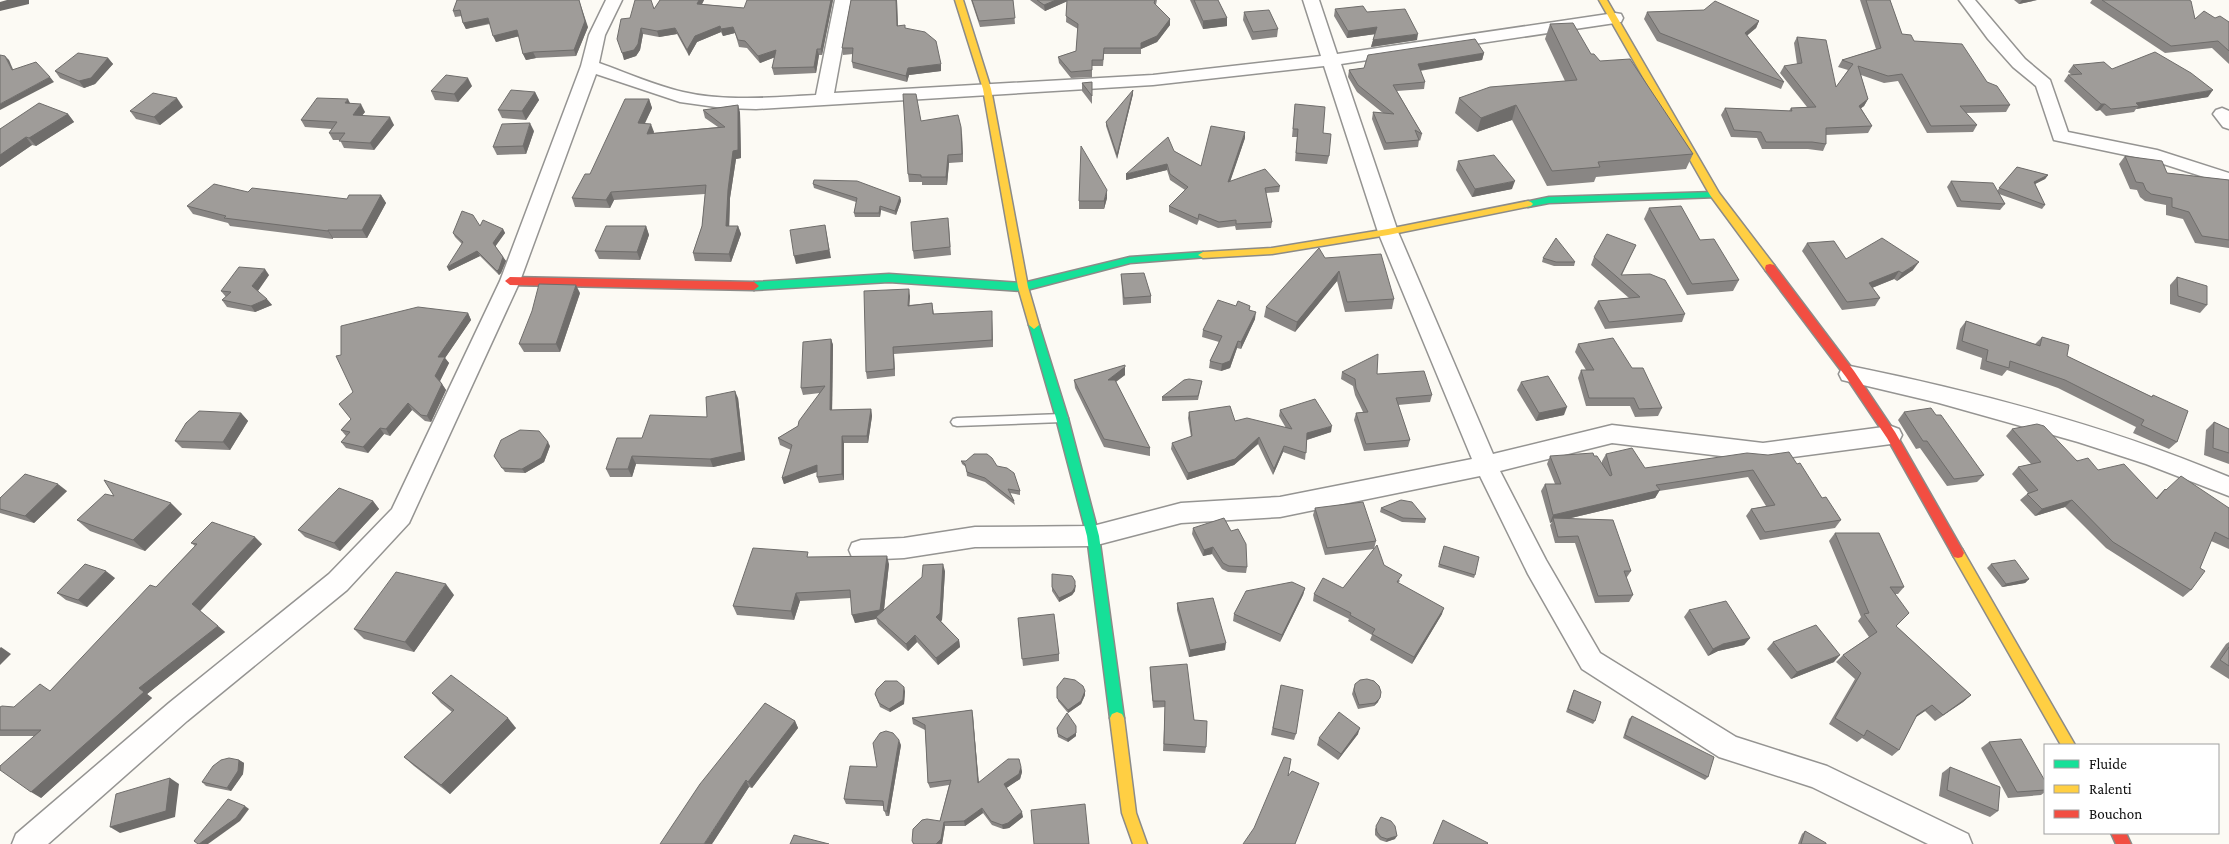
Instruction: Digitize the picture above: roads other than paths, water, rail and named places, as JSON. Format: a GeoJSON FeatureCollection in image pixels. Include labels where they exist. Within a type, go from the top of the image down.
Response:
{"type":"FeatureCollection","features":[{"type":"Feature","properties":{"kind":"main road"},"geometry":{"type":"LineString","coordinates":[[959,0],[987,89],[1023,287],[1062,418],[1093,536],[1129,813],[1140,844]]}},
{"type":"Feature","properties":{"kind":"main road"},"geometry":{"type":"LineString","coordinates":[[1604,0],[1715,195],[1850,374],[1891,435],[2067,744]]}},
{"type":"Feature","properties":{"kind":"main road"},"geometry":{"type":"LineString","coordinates":[[510,281],[762,286],[889,278],[927,279],[1023,287],[1130,260],[1272,251],[1388,232],[1549,200],[1715,195]]}},
{"type":"Feature","properties":{"kind":"street"},"geometry":{"type":"LineString","coordinates":[[26,844],[178,712],[338,582],[402,516],[510,281],[590,66],[597,35],[614,0]]}},
{"type":"Feature","properties":{"kind":"street"},"geometry":{"type":"LineString","coordinates":[[824,100],[843,0]]}},
{"type":"Feature","properties":{"kind":"street"},"geometry":{"type":"LineString","coordinates":[[1311,0],[1388,232],[1486,465],[1537,567],[1591,661],[1729,748],[1817,775],[1958,844]]}},
{"type":"Feature","properties":{"kind":"street"},"geometry":{"type":"LineString","coordinates":[[1967,0],[2007,49],[2044,84],[2061,137],[2157,156],[2229,179]]}},
{"type":"Feature","properties":{"kind":"street"},"geometry":{"type":"LineString","coordinates":[[590,66],[680,97],[723,103],[756,104],[1153,80],[1332,60],[1615,18]]}},
{"type":"Feature","properties":{"kind":"street"},"geometry":{"type":"LineString","coordinates":[[1850,374],[1915,387],[2076,432],[2198,473],[2229,487]]}},
{"type":"Feature","properties":{"kind":"street"},"geometry":{"type":"LineString","coordinates":[[861,550],[904,548],[975,537],[1093,536],[1181,513],[1280,507],[1486,465],[1612,434],[1763,452],[1891,435]]}},
{"type":"Feature","properties":{"kind":"lane"},"geometry":{"type":"LineString","coordinates":[[957,422],[1062,418]]}}]}
